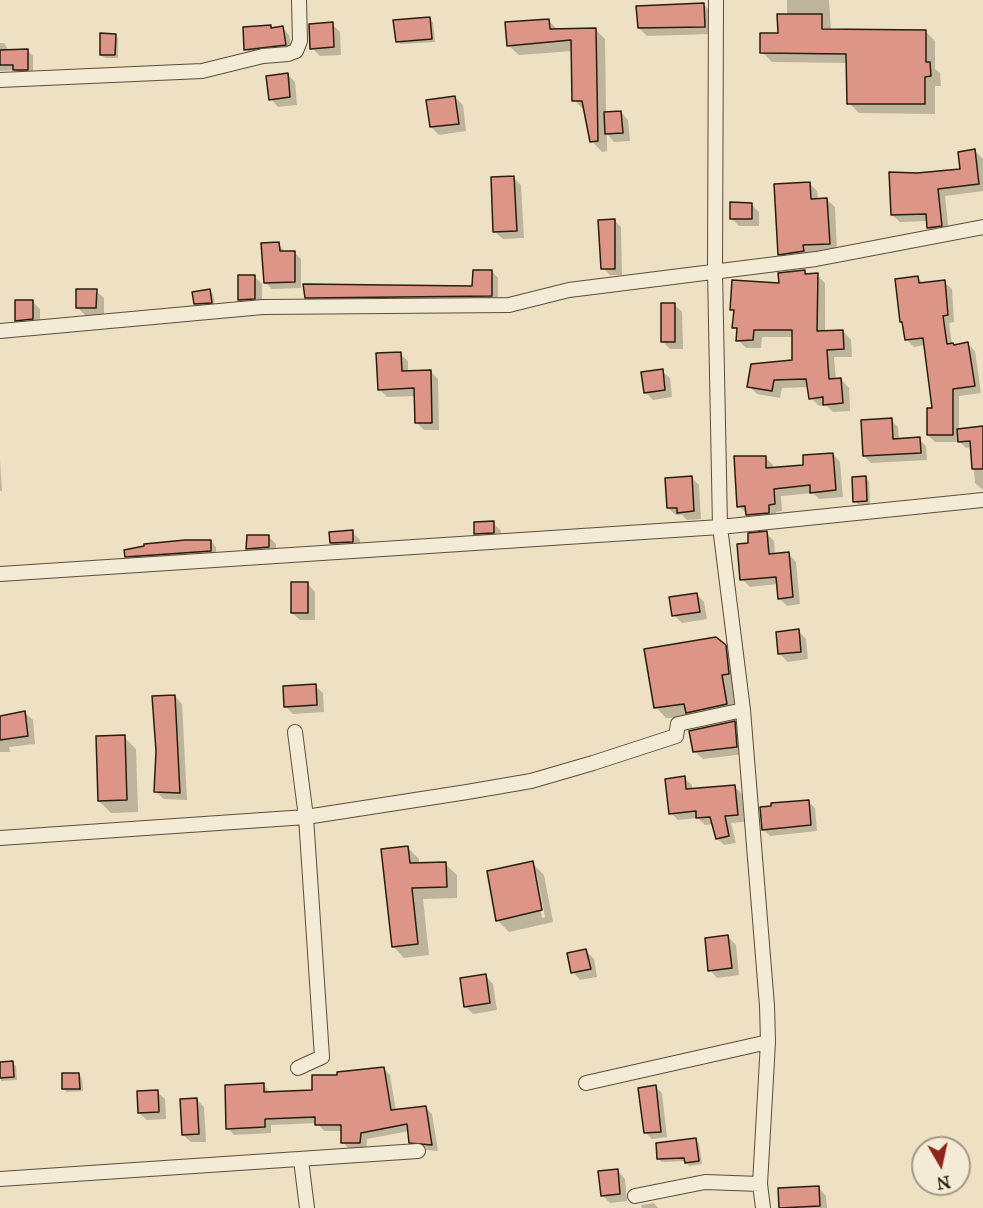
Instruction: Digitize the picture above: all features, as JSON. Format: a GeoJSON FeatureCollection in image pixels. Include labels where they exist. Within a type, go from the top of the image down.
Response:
{"type":"FeatureCollection","features":[{"type":"Feature","properties":{"kind":"street"},"geometry":{"type":"LineString","coordinates":[[0,80],[202,71],[263,56],[288,54],[296,51],[300,41],[299,0]]}},
{"type":"Feature","properties":{"kind":"street"},"geometry":{"type":"LineString","coordinates":[[716,0],[715,271],[720,527],[743,710],[768,1042],[760,1184],[763,1208]]}},
{"type":"Feature","properties":{"kind":"street"},"geometry":{"type":"LineString","coordinates":[[0,331],[263,308],[509,305],[569,290],[816,258],[983,227]]}},
{"type":"Feature","properties":{"kind":"street"},"geometry":{"type":"LineString","coordinates":[[0,574],[720,527],[983,500]]}},
{"type":"Feature","properties":{"kind":"street"},"geometry":{"type":"LineString","coordinates":[[0,838],[306,817],[531,781],[676,736],[678,724],[743,710]]}},
{"type":"Feature","properties":{"kind":"street"},"geometry":{"type":"LineString","coordinates":[[296,732],[306,817],[322,1057],[298,1068]]}},
{"type":"Feature","properties":{"kind":"street"},"geometry":{"type":"LineString","coordinates":[[586,1083],[768,1042]]}},
{"type":"Feature","properties":{"kind":"street"},"geometry":{"type":"LineString","coordinates":[[0,1179],[418,1151]]}},
{"type":"Feature","properties":{"kind":"street"},"geometry":{"type":"LineString","coordinates":[[301,1160],[307,1208]]}},
{"type":"Feature","properties":{"kind":"street"},"geometry":{"type":"LineString","coordinates":[[635,1196],[712,1182],[760,1184]]}},
{"type":"Feature","properties":{"kind":"building"},"geometry":{"type":"Polygon","coordinates":[[[704,3],[705,27],[638,28],[636,6],[704,3]]]}},
{"type":"Feature","properties":{"kind":"building"},"geometry":{"type":"Polygon","coordinates":[[[777,14],[822,14],[822,29],[926,30],[926,62],[930,62],[931,76],[925,77],[925,104],[847,104],[846,54],[760,53],[760,33],[778,33],[777,14]]]}},
{"type":"Feature","properties":{"kind":"building"},"geometry":{"type":"Polygon","coordinates":[[[430,17],[432,39],[396,42],[393,20],[430,17]]]}},
{"type":"Feature","properties":{"kind":"building"},"geometry":{"type":"Polygon","coordinates":[[[549,19],[550,29],[596,28],[598,141],[590,142],[582,101],[572,101],[571,40],[507,46],[505,22],[549,19]]]}},
{"type":"Feature","properties":{"kind":"building"},"geometry":{"type":"Polygon","coordinates":[[[333,22],[334,47],[310,49],[309,24],[333,22]]]}},
{"type":"Feature","properties":{"kind":"building"},"geometry":{"type":"Polygon","coordinates":[[[271,25],[271,28],[283,26],[286,45],[244,50],[243,27],[271,25]]]}},
{"type":"Feature","properties":{"kind":"building"},"geometry":{"type":"Polygon","coordinates":[[[100,33],[116,34],[115,55],[100,55],[100,33]]]}},
{"type":"Feature","properties":{"kind":"building"},"geometry":{"type":"Polygon","coordinates":[[[28,49],[28,70],[13,70],[13,65],[0,65],[0,50],[28,49]]]}},
{"type":"Feature","properties":{"kind":"building"},"geometry":{"type":"Polygon","coordinates":[[[288,73],[290,97],[269,100],[266,76],[288,73]]]}},
{"type":"Feature","properties":{"kind":"building"},"geometry":{"type":"Polygon","coordinates":[[[455,96],[459,124],[430,127],[426,100],[455,96]]]}},
{"type":"Feature","properties":{"kind":"building"},"geometry":{"type":"Polygon","coordinates":[[[621,111],[623,133],[605,134],[604,112],[621,111]]]}},
{"type":"Feature","properties":{"kind":"building"},"geometry":{"type":"Polygon","coordinates":[[[975,149],[979,184],[938,189],[942,226],[927,228],[926,214],[891,215],[889,172],[917,173],[960,169],[958,152],[975,149]]]}},
{"type":"Feature","properties":{"kind":"building"},"geometry":{"type":"Polygon","coordinates":[[[514,176],[517,231],[493,232],[491,177],[514,176]]]}},
{"type":"Feature","properties":{"kind":"building"},"geometry":{"type":"Polygon","coordinates":[[[810,182],[811,199],[827,198],[830,244],[803,245],[804,251],[778,255],[774,184],[810,182]]]}},
{"type":"Feature","properties":{"kind":"building"},"geometry":{"type":"Polygon","coordinates":[[[730,202],[752,203],[752,219],[730,219],[730,202]]]}},
{"type":"Feature","properties":{"kind":"building"},"geometry":{"type":"Polygon","coordinates":[[[615,219],[615,269],[601,269],[598,220],[615,219]]]}},
{"type":"Feature","properties":{"kind":"building"},"geometry":{"type":"Polygon","coordinates":[[[279,242],[280,251],[295,251],[295,282],[264,283],[261,243],[279,242]]]}},
{"type":"Feature","properties":{"kind":"building"},"geometry":{"type":"Polygon","coordinates":[[[473,270],[492,270],[492,296],[305,298],[303,284],[472,286],[473,270]]]}},
{"type":"Feature","properties":{"kind":"building"},"geometry":{"type":"Polygon","coordinates":[[[805,270],[805,274],[818,273],[817,331],[843,330],[844,349],[827,350],[829,379],[841,378],[843,403],[823,405],[823,397],[809,399],[806,379],[774,380],[772,391],[747,387],[751,364],[792,360],[792,330],[754,330],[753,340],[736,341],[737,328],[732,328],[734,310],[730,310],[732,280],[779,283],[778,273],[805,270]]]}},
{"type":"Feature","properties":{"kind":"building"},"geometry":{"type":"Polygon","coordinates":[[[238,275],[255,275],[255,299],[238,300],[238,275]]]}},
{"type":"Feature","properties":{"kind":"building"},"geometry":{"type":"Polygon","coordinates":[[[918,276],[919,283],[945,280],[948,315],[943,316],[947,344],[968,342],[975,386],[953,389],[953,435],[927,435],[927,408],[932,408],[923,338],[905,340],[902,322],[900,322],[895,279],[918,276]]]}},
{"type":"Feature","properties":{"kind":"building"},"geometry":{"type":"Polygon","coordinates":[[[76,289],[97,289],[96,308],[76,308],[76,289]]]}},
{"type":"Feature","properties":{"kind":"building"},"geometry":{"type":"Polygon","coordinates":[[[210,289],[212,303],[194,304],[192,292],[210,289]]]}},
{"type":"Feature","properties":{"kind":"building"},"geometry":{"type":"Polygon","coordinates":[[[15,300],[33,300],[33,319],[15,321],[15,300]]]}},
{"type":"Feature","properties":{"kind":"building"},"geometry":{"type":"Polygon","coordinates":[[[661,303],[675,303],[675,342],[661,342],[661,303]]]}},
{"type":"Feature","properties":{"kind":"building"},"geometry":{"type":"Polygon","coordinates":[[[401,352],[402,371],[431,370],[432,423],[415,423],[414,388],[378,390],[376,353],[401,352]]]}},
{"type":"Feature","properties":{"kind":"building"},"geometry":{"type":"Polygon","coordinates":[[[663,369],[665,390],[644,393],[641,372],[663,369]]]}},
{"type":"Feature","properties":{"kind":"building"},"geometry":{"type":"Polygon","coordinates":[[[892,418],[893,439],[920,437],[921,453],[863,456],[861,420],[892,418]]]}},
{"type":"Feature","properties":{"kind":"building"},"geometry":{"type":"Polygon","coordinates":[[[983,426],[983,469],[972,469],[970,441],[958,442],[957,429],[983,426]]]}},
{"type":"Feature","properties":{"kind":"building"},"geometry":{"type":"Polygon","coordinates":[[[833,453],[836,490],[810,493],[810,485],[774,489],[775,504],[769,505],[769,513],[746,515],[745,506],[737,507],[734,456],[766,456],[766,468],[803,465],[803,455],[833,453]]]}},
{"type":"Feature","properties":{"kind":"building"},"geometry":{"type":"Polygon","coordinates":[[[692,476],[694,511],[677,513],[677,508],[667,508],[665,478],[692,476]]]}},
{"type":"Feature","properties":{"kind":"building"},"geometry":{"type":"Polygon","coordinates":[[[866,476],[867,501],[853,502],[852,477],[866,476]]]}},
{"type":"Feature","properties":{"kind":"building"},"geometry":{"type":"Polygon","coordinates":[[[494,521],[494,533],[474,534],[474,522],[494,521]]]}},
{"type":"Feature","properties":{"kind":"building"},"geometry":{"type":"Polygon","coordinates":[[[353,530],[353,542],[330,543],[329,532],[353,530]]]}},
{"type":"Feature","properties":{"kind":"building"},"geometry":{"type":"Polygon","coordinates":[[[767,531],[769,554],[789,552],[793,597],[778,599],[776,577],[740,580],[737,544],[748,543],[748,533],[767,531]]]}},
{"type":"Feature","properties":{"kind":"building"},"geometry":{"type":"Polygon","coordinates":[[[247,535],[269,535],[269,547],[246,549],[247,535]]]}},
{"type":"Feature","properties":{"kind":"building"},"geometry":{"type":"Polygon","coordinates":[[[211,540],[211,551],[125,557],[124,550],[144,546],[144,544],[211,540]]]}},
{"type":"Feature","properties":{"kind":"building"},"geometry":{"type":"Polygon","coordinates":[[[291,582],[308,582],[308,613],[291,613],[291,582]]]}},
{"type":"Feature","properties":{"kind":"building"},"geometry":{"type":"Polygon","coordinates":[[[697,593],[700,612],[672,616],[669,597],[697,593]]]}},
{"type":"Feature","properties":{"kind":"building"},"geometry":{"type":"Polygon","coordinates":[[[799,629],[801,652],[778,654],[776,632],[799,629]]]}},
{"type":"Feature","properties":{"kind":"building"},"geometry":{"type":"Polygon","coordinates":[[[716,637],[726,645],[729,674],[722,675],[727,704],[686,713],[684,704],[654,708],[644,649],[716,637]]]}},
{"type":"Feature","properties":{"kind":"building"},"geometry":{"type":"Polygon","coordinates":[[[316,684],[317,705],[284,707],[283,686],[316,684]]]}},
{"type":"Feature","properties":{"kind":"building"},"geometry":{"type":"Polygon","coordinates":[[[175,695],[180,793],[154,792],[156,751],[152,696],[175,695]]]}},
{"type":"Feature","properties":{"kind":"building"},"geometry":{"type":"Polygon","coordinates":[[[25,711],[28,736],[0,740],[0,716],[25,711]]]}},
{"type":"Feature","properties":{"kind":"building"},"geometry":{"type":"Polygon","coordinates":[[[735,721],[737,747],[693,752],[689,731],[735,721]]]}},
{"type":"Feature","properties":{"kind":"building"},"geometry":{"type":"Polygon","coordinates":[[[125,735],[127,800],[98,801],[96,736],[125,735]]]}},
{"type":"Feature","properties":{"kind":"building"},"geometry":{"type":"Polygon","coordinates":[[[685,776],[686,789],[735,785],[738,815],[725,816],[729,836],[716,839],[710,817],[696,818],[696,811],[669,814],[665,779],[685,776]]]}},
{"type":"Feature","properties":{"kind":"building"},"geometry":{"type":"Polygon","coordinates":[[[809,800],[811,825],[762,830],[760,807],[771,806],[771,803],[809,800]]]}},
{"type":"Feature","properties":{"kind":"building"},"geometry":{"type":"Polygon","coordinates":[[[408,846],[410,863],[446,862],[447,887],[412,888],[418,944],[392,947],[381,849],[408,846]]]}},
{"type":"Feature","properties":{"kind":"building"},"geometry":{"type":"Polygon","coordinates":[[[533,861],[542,910],[496,921],[487,871],[533,861]]]}},
{"type":"Feature","properties":{"kind":"building"},"geometry":{"type":"Polygon","coordinates":[[[728,935],[732,968],[708,971],[705,938],[728,935]]]}},
{"type":"Feature","properties":{"kind":"building"},"geometry":{"type":"Polygon","coordinates":[[[586,949],[591,969],[571,973],[567,953],[586,949]]]}},
{"type":"Feature","properties":{"kind":"building"},"geometry":{"type":"Polygon","coordinates":[[[486,974],[490,1003],[464,1007],[460,978],[486,974]]]}},
{"type":"Feature","properties":{"kind":"building"},"geometry":{"type":"Polygon","coordinates":[[[13,1061],[14,1077],[0,1078],[0,1062],[13,1061]]]}},
{"type":"Feature","properties":{"kind":"building"},"geometry":{"type":"Polygon","coordinates":[[[384,1067],[391,1110],[426,1106],[432,1145],[409,1143],[407,1124],[361,1133],[360,1143],[341,1143],[341,1125],[315,1125],[315,1117],[265,1119],[265,1127],[226,1129],[225,1085],[264,1083],[264,1092],[312,1090],[312,1075],[337,1075],[337,1072],[384,1067]]]}},
{"type":"Feature","properties":{"kind":"building"},"geometry":{"type":"Polygon","coordinates":[[[62,1073],[79,1073],[80,1089],[62,1089],[62,1073]]]}},
{"type":"Feature","properties":{"kind":"building"},"geometry":{"type":"Polygon","coordinates":[[[656,1085],[661,1132],[644,1133],[638,1088],[656,1085]]]}},
{"type":"Feature","properties":{"kind":"building"},"geometry":{"type":"Polygon","coordinates":[[[158,1090],[159,1112],[138,1113],[137,1091],[158,1090]]]}},
{"type":"Feature","properties":{"kind":"building"},"geometry":{"type":"Polygon","coordinates":[[[197,1098],[199,1134],[182,1135],[180,1099],[197,1098]]]}},
{"type":"Feature","properties":{"kind":"building"},"geometry":{"type":"Polygon","coordinates":[[[696,1138],[699,1161],[685,1163],[684,1158],[657,1159],[656,1143],[696,1138]]]}},
{"type":"Feature","properties":{"kind":"building"},"geometry":{"type":"Polygon","coordinates":[[[618,1169],[620,1194],[601,1196],[598,1171],[618,1169]]]}},
{"type":"Feature","properties":{"kind":"building"},"geometry":{"type":"Polygon","coordinates":[[[819,1186],[820,1206],[779,1208],[778,1188],[819,1186]]]}}]}
